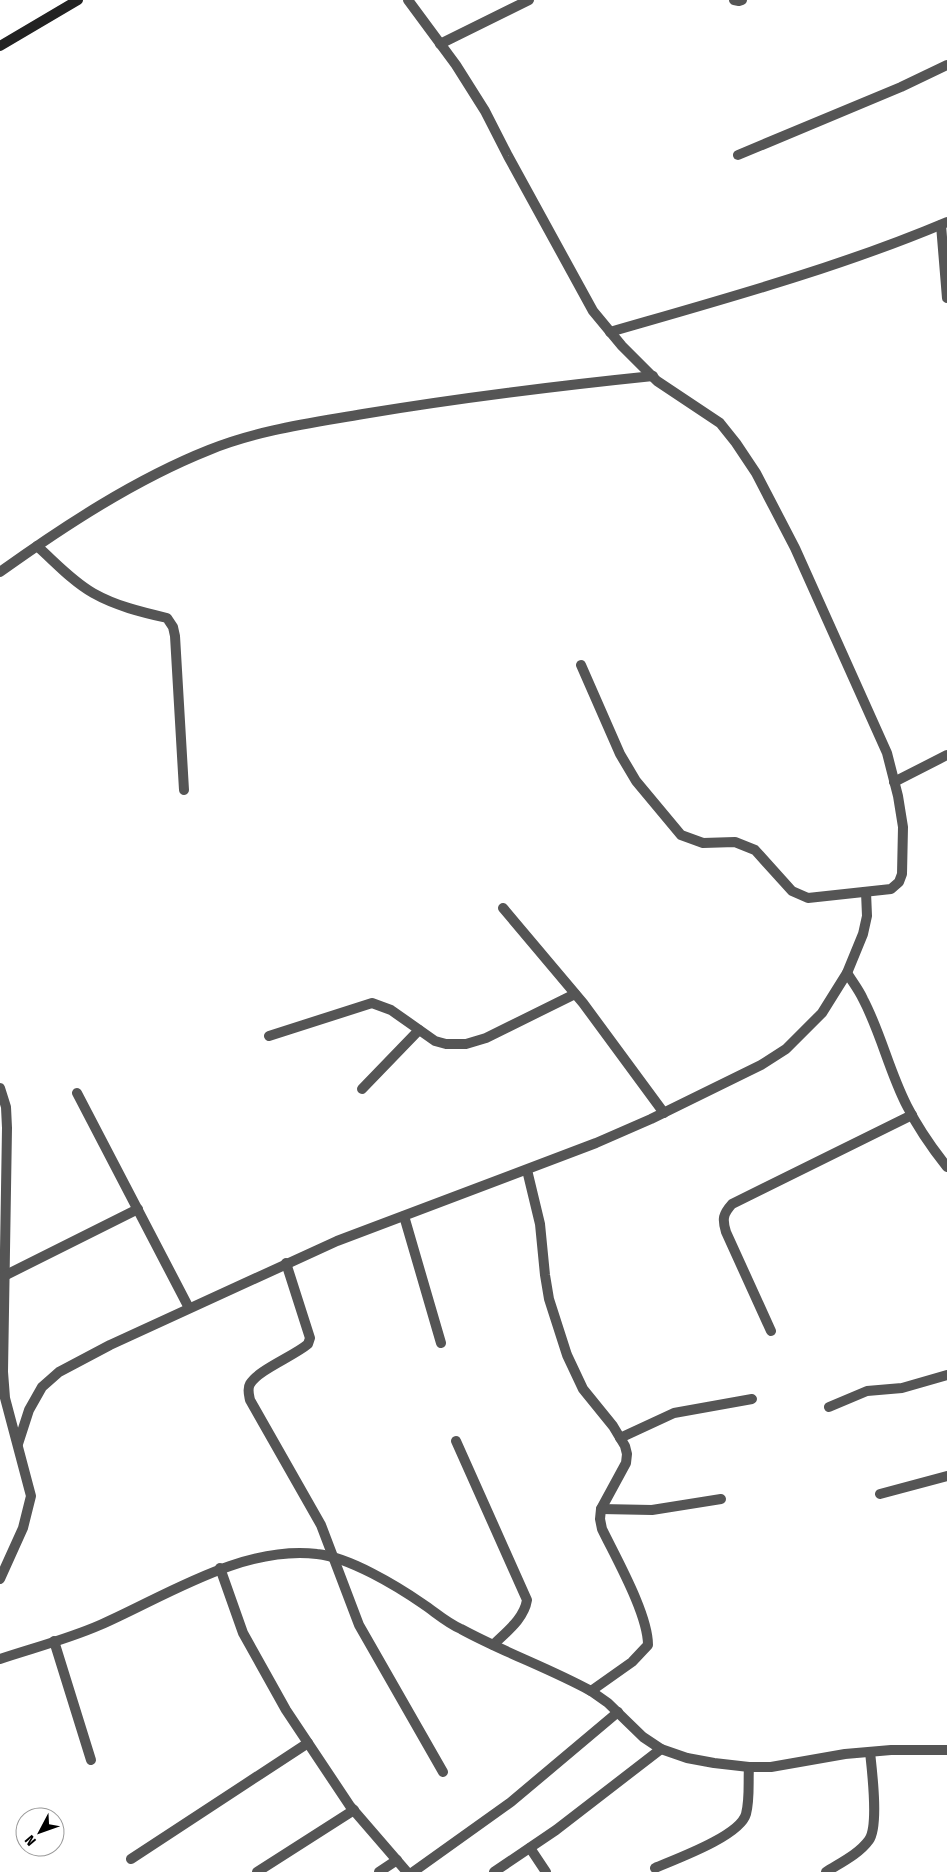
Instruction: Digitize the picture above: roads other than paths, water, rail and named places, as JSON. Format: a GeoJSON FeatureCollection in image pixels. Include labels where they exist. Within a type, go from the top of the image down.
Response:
{"type":"FeatureCollection","features":[{"type":"Feature","properties":{"kind":"street"},"geometry":{"type":"LineString","coordinates":[[0,46],[78,0]]}},
{"type":"Feature","properties":{"kind":"street"},"geometry":{"type":"LineString","coordinates":[[408,0],[486,111],[508,156],[593,311],[610,332],[652,376],[682,399],[720,423],[756,473],[795,548],[887,753],[903,827],[902,874],[899,882],[891,889],[808,898],[792,891],[755,850],[734,842],[703,843],[681,835],[636,782],[624,761],[581,665]]}},
{"type":"Feature","properties":{"kind":"street"},"geometry":{"type":"LineString","coordinates":[[440,44],[529,0]]}},
{"type":"Feature","properties":{"kind":"street"},"geometry":{"type":"LineString","coordinates":[[734,0],[742,0]]}},
{"type":"Feature","properties":{"kind":"street"},"geometry":{"type":"LineString","coordinates":[[738,155],[901,88],[947,65]]}},
{"type":"Feature","properties":{"kind":"street"},"geometry":{"type":"LineString","coordinates":[[610,332],[783,282],[894,244],[944,223],[947,298]]}},
{"type":"Feature","properties":{"kind":"street"},"geometry":{"type":"LineString","coordinates":[[0,572],[82,516],[147,479],[208,450],[245,438],[306,424],[439,401],[652,376]]}},
{"type":"Feature","properties":{"kind":"street"},"geometry":{"type":"LineString","coordinates":[[37,546],[75,581],[93,593],[124,608],[166,618],[173,627],[184,790]]}},
{"type":"Feature","properties":{"kind":"street"},"geometry":{"type":"LineString","coordinates":[[894,782],[947,755]]}},
{"type":"Feature","properties":{"kind":"street"},"geometry":{"type":"LineString","coordinates":[[18,1444],[29,1410],[42,1387],[59,1372],[110,1345],[337,1241],[596,1144],[761,1065],[786,1048],[822,1013],[847,973],[863,934],[867,916],[866,892]]}},
{"type":"Feature","properties":{"kind":"street"},"geometry":{"type":"LineString","coordinates":[[503,908],[575,994],[664,1113]]}},
{"type":"Feature","properties":{"kind":"street"},"geometry":{"type":"LineString","coordinates":[[847,973],[863,998],[893,1075],[912,1115],[943,1153],[947,1167]]}},
{"type":"Feature","properties":{"kind":"street"},"geometry":{"type":"LineString","coordinates":[[269,1036],[372,1003],[391,1010],[435,1041],[446,1044],[466,1044],[486,1038],[575,994]]}},
{"type":"Feature","properties":{"kind":"street"},"geometry":{"type":"LineString","coordinates":[[362,1089],[419,1030]]}},
{"type":"Feature","properties":{"kind":"street"},"geometry":{"type":"LineString","coordinates":[[0,1088],[6,1107],[7,1128],[2,1319],[3,1380],[5,1398],[31,1496],[23,1528],[0,1580]]}},
{"type":"Feature","properties":{"kind":"street"},"geometry":{"type":"LineString","coordinates":[[77,1093],[189,1308]]}},
{"type":"Feature","properties":{"kind":"street"},"geometry":{"type":"LineString","coordinates":[[771,1331],[726,1232],[722,1221],[724,1212],[732,1204],[912,1115]]}},
{"type":"Feature","properties":{"kind":"street"},"geometry":{"type":"LineString","coordinates":[[527,1170],[540,1224],[549,1299],[567,1355],[583,1389],[613,1426],[627,1454],[626,1463],[601,1510],[600,1520],[602,1529],[637,1604],[648,1635],[648,1645],[632,1662],[591,1691]]}},
{"type":"Feature","properties":{"kind":"street"},"geometry":{"type":"LineString","coordinates":[[4,1276],[138,1209]]}},
{"type":"Feature","properties":{"kind":"street"},"geometry":{"type":"LineString","coordinates":[[404,1216],[441,1343]]}},
{"type":"Feature","properties":{"kind":"street"},"geometry":{"type":"LineString","coordinates":[[286,1263],[310,1338],[308,1344],[259,1375],[250,1384],[248,1390],[250,1400],[321,1525],[359,1625],[443,1772]]}},
{"type":"Feature","properties":{"kind":"street"},"geometry":{"type":"LineString","coordinates":[[829,1407],[867,1391],[902,1388],[947,1375]]}},
{"type":"Feature","properties":{"kind":"street"},"geometry":{"type":"LineString","coordinates":[[620,1438],[674,1413],[752,1399]]}},
{"type":"Feature","properties":{"kind":"street"},"geometry":{"type":"LineString","coordinates":[[456,1441],[527,1600],[526,1607],[520,1617],[493,1645]]}},
{"type":"Feature","properties":{"kind":"street"},"geometry":{"type":"LineString","coordinates":[[880,1494],[947,1476]]}},
{"type":"Feature","properties":{"kind":"street"},"geometry":{"type":"LineString","coordinates":[[601,1510],[652,1510],[721,1500]]}},
{"type":"Feature","properties":{"kind":"street"},"geometry":{"type":"LineString","coordinates":[[0,1660],[98,1626],[220,1568],[284,1554],[320,1554],[377,1576],[421,1602],[458,1628],[591,1691],[618,1712],[643,1737],[661,1748],[686,1758],[749,1767],[771,1767],[798,1764],[845,1754],[891,1750],[947,1750]]}},
{"type":"Feature","properties":{"kind":"street"},"geometry":{"type":"LineString","coordinates":[[220,1568],[243,1633],[286,1710],[354,1810],[407,1872]]}},
{"type":"Feature","properties":{"kind":"street"},"geometry":{"type":"LineString","coordinates":[[54,1641],[92,1760]]}},
{"type":"Feature","properties":{"kind":"street"},"geometry":{"type":"LineString","coordinates":[[413,1872],[518,1796],[618,1712]]}},
{"type":"Feature","properties":{"kind":"street"},"geometry":{"type":"LineString","coordinates":[[131,1858],[308,1744]]}},
{"type":"Feature","properties":{"kind":"street"},"geometry":{"type":"LineString","coordinates":[[494,1872],[563,1824],[661,1748]]}},
{"type":"Feature","properties":{"kind":"street"},"geometry":{"type":"LineString","coordinates":[[826,1872],[870,1840],[875,1827],[870,1752]]}},
{"type":"Feature","properties":{"kind":"street"},"geometry":{"type":"LineString","coordinates":[[655,1868],[714,1842],[733,1831],[740,1824],[746,1815],[749,1767]]}},
{"type":"Feature","properties":{"kind":"street"},"geometry":{"type":"LineString","coordinates":[[256,1872],[354,1810]]}},
{"type":"Feature","properties":{"kind":"street"},"geometry":{"type":"LineString","coordinates":[[530,1848],[546,1872]]}},
{"type":"Feature","properties":{"kind":"street"},"geometry":{"type":"LineString","coordinates":[[379,1872],[397,1860]]}}]}
